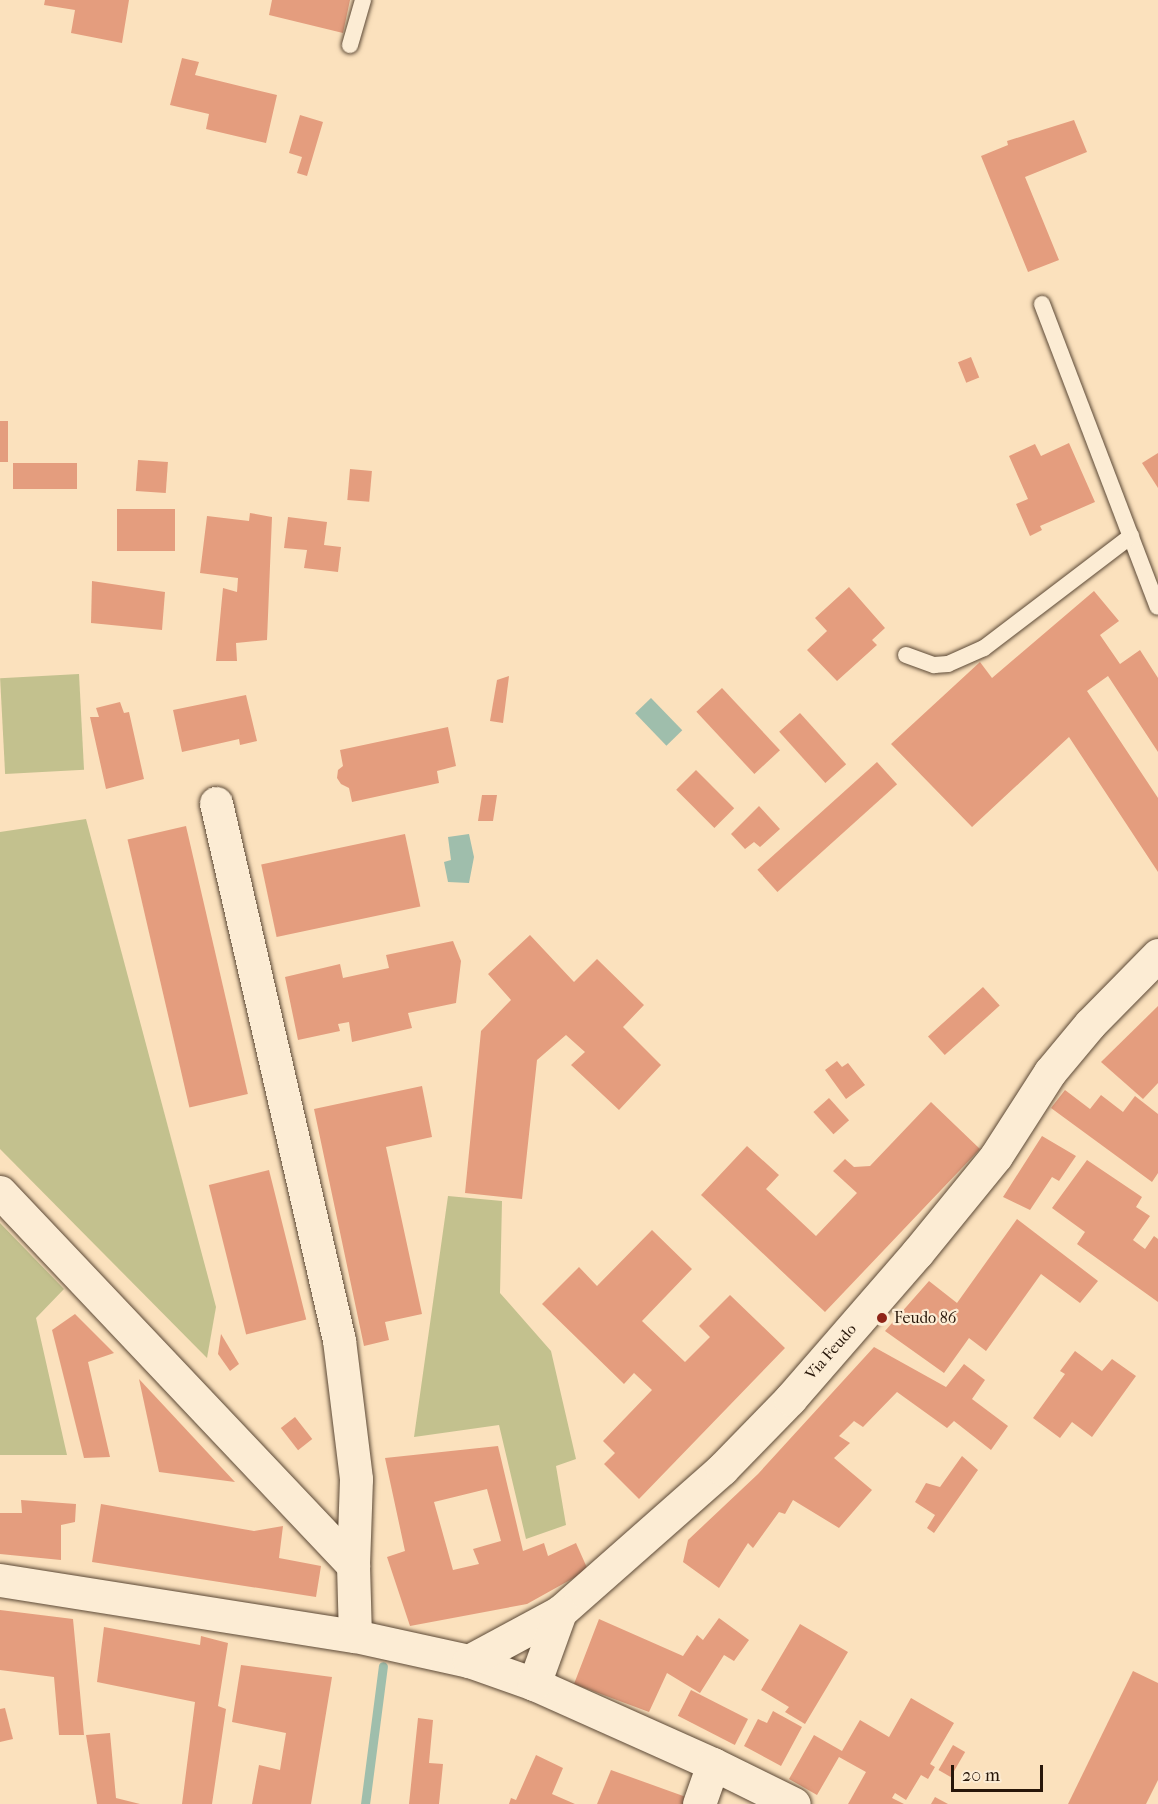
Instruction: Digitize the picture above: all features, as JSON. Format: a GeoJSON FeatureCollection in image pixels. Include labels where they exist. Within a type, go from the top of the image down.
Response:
{"type":"FeatureCollection","features":[{"type":"Feature","properties":{"kind":"street"},"geometry":{"type":"LineString","coordinates":[[216,803],[339,1340],[356,1479],[353,1565],[355,1636]]}},
{"type":"Feature","properties":{"kind":"street","name":"Via Feudo"},"geometry":{"type":"LineString","coordinates":[[469,1660],[560,1612],[722,1469],[790,1399],[958,1205],[996,1156],[1050,1072],[1090,1024],[1158,955]]}},
{"type":"Feature","properties":{"kind":"street"},"geometry":{"type":"LineString","coordinates":[[0,1192],[353,1565]]}},
{"type":"Feature","properties":{"kind":"street"},"geometry":{"type":"LineString","coordinates":[[0,1580],[355,1636],[469,1660],[534,1684],[713,1764],[794,1804]]}},
{"type":"Feature","properties":{"kind":"street"},"geometry":{"type":"LineString","coordinates":[[534,1684],[560,1612]]}},
{"type":"Feature","properties":{"kind":"street"},"geometry":{"type":"LineString","coordinates":[[699,1804],[713,1764]]}},
{"type":"Feature","properties":{"kind":"lane"},"geometry":{"type":"LineString","coordinates":[[350,45],[363,0]]}},
{"type":"Feature","properties":{"kind":"lane"},"geometry":{"type":"LineString","coordinates":[[1042,304],[1158,607]]}},
{"type":"Feature","properties":{"kind":"lane"},"geometry":{"type":"LineString","coordinates":[[906,655],[934,665],[948,664],[984,648],[1131,536]]}},
{"type":"Feature","properties":{"kind":"shaded area"},"geometry":{"type":"Polygon","coordinates":[[[79,674],[84,770],[5,774],[0,678],[79,674]]]}},
{"type":"Feature","properties":{"kind":"shaded area"},"geometry":{"type":"Polygon","coordinates":[[[651,698],[682,730],[666,746],[635,713],[651,698]]]}},
{"type":"Feature","properties":{"kind":"shaded area"},"geometry":{"type":"Polygon","coordinates":[[[86,819],[216,1307],[207,1358],[0,1149],[0,832],[86,819]]]}},
{"type":"Feature","properties":{"kind":"shaded area"},"geometry":{"type":"Polygon","coordinates":[[[469,834],[474,857],[469,883],[448,882],[444,862],[451,860],[448,837],[469,834]]]}},
{"type":"Feature","properties":{"kind":"shaded area"},"geometry":{"type":"Polygon","coordinates":[[[448,1196],[502,1201],[500,1293],[551,1351],[576,1459],[556,1466],[566,1525],[526,1539],[499,1425],[414,1437],[448,1196]]]}},
{"type":"Feature","properties":{"kind":"shaded area"},"geometry":{"type":"Polygon","coordinates":[[[0,1223],[64,1289],[36,1318],[67,1455],[0,1455],[0,1223]]]}},
{"type":"Feature","properties":{"kind":"building"},"geometry":{"type":"Polygon","coordinates":[[[45,0],[129,0],[122,43],[71,33],[75,10],[44,5],[45,0]]]}},
{"type":"Feature","properties":{"kind":"building"},"geometry":{"type":"Polygon","coordinates":[[[272,0],[350,0],[343,33],[269,15],[272,0]]]}},
{"type":"Feature","properties":{"kind":"building"},"geometry":{"type":"Polygon","coordinates":[[[182,58],[199,62],[195,75],[277,95],[266,143],[206,129],[209,114],[170,105],[182,58]]]}},
{"type":"Feature","properties":{"kind":"building"},"geometry":{"type":"Polygon","coordinates":[[[300,115],[323,122],[307,176],[297,173],[302,157],[289,153],[300,115]]]}},
{"type":"Feature","properties":{"kind":"building"},"geometry":{"type":"Polygon","coordinates":[[[1074,120],[1087,152],[1025,177],[1059,260],[1028,272],[981,156],[1008,145],[1007,141],[1074,120]]]}},
{"type":"Feature","properties":{"kind":"building"},"geometry":{"type":"Polygon","coordinates":[[[971,357],[979,377],[966,383],[958,362],[971,357]]]}},
{"type":"Feature","properties":{"kind":"building"},"geometry":{"type":"Polygon","coordinates":[[[0,421],[8,421],[8,462],[0,462],[0,421]]]}},
{"type":"Feature","properties":{"kind":"building"},"geometry":{"type":"Polygon","coordinates":[[[1069,443],[1095,502],[1040,526],[1042,530],[1030,536],[1016,504],[1028,499],[1009,456],[1035,444],[1041,456],[1069,443]]]}},
{"type":"Feature","properties":{"kind":"building"},"geometry":{"type":"Polygon","coordinates":[[[1158,453],[1158,488],[1142,463],[1158,453]]]}},
{"type":"Feature","properties":{"kind":"building"},"geometry":{"type":"Polygon","coordinates":[[[138,460],[168,462],[166,493],[136,491],[138,460]]]}},
{"type":"Feature","properties":{"kind":"building"},"geometry":{"type":"Polygon","coordinates":[[[13,463],[77,463],[77,489],[13,489],[13,463]]]}},
{"type":"Feature","properties":{"kind":"building"},"geometry":{"type":"Polygon","coordinates":[[[350,469],[372,471],[369,502],[347,500],[350,469]]]}},
{"type":"Feature","properties":{"kind":"building"},"geometry":{"type":"Polygon","coordinates":[[[117,509],[175,509],[175,551],[117,551],[117,509]]]}},
{"type":"Feature","properties":{"kind":"building"},"geometry":{"type":"Polygon","coordinates":[[[250,513],[272,517],[267,640],[236,643],[237,661],[216,661],[223,588],[237,592],[238,578],[200,573],[207,516],[249,521],[250,513]]]}},
{"type":"Feature","properties":{"kind":"building"},"geometry":{"type":"Polygon","coordinates":[[[288,517],[327,522],[324,545],[341,547],[338,572],[304,568],[307,550],[284,548],[288,517]]]}},
{"type":"Feature","properties":{"kind":"building"},"geometry":{"type":"Polygon","coordinates":[[[92,581],[165,592],[162,630],[91,623],[92,581]]]}},
{"type":"Feature","properties":{"kind":"building"},"geometry":{"type":"Polygon","coordinates":[[[849,587],[885,628],[872,640],[877,645],[837,681],[807,650],[827,631],[815,618],[849,587]]]}},
{"type":"Feature","properties":{"kind":"building"},"geometry":{"type":"Polygon","coordinates":[[[1094,591],[1119,621],[1100,635],[1120,664],[1140,650],[1158,678],[1158,752],[1108,676],[1087,691],[1158,798],[1158,872],[1069,737],[972,827],[891,744],[980,662],[992,678],[1094,591]]]}},
{"type":"Feature","properties":{"kind":"building"},"geometry":{"type":"Polygon","coordinates":[[[509,676],[503,723],[490,721],[497,680],[509,676]]]}},
{"type":"Feature","properties":{"kind":"building"},"geometry":{"type":"Polygon","coordinates":[[[722,688],[780,750],[754,774],[696,712],[722,688]]]}},
{"type":"Feature","properties":{"kind":"building"},"geometry":{"type":"Polygon","coordinates":[[[246,695],[257,741],[240,745],[239,739],[182,752],[173,710],[246,695]]]}},
{"type":"Feature","properties":{"kind":"building"},"geometry":{"type":"Polygon","coordinates":[[[120,702],[124,713],[129,712],[144,779],[106,789],[90,717],[99,717],[96,708],[120,702]]]}},
{"type":"Feature","properties":{"kind":"building"},"geometry":{"type":"Polygon","coordinates":[[[800,713],[846,764],[825,783],[779,732],[800,713]]]}},
{"type":"Feature","properties":{"kind":"building"},"geometry":{"type":"Polygon","coordinates":[[[448,727],[456,766],[437,771],[439,783],[352,802],[349,788],[341,784],[337,778],[338,770],[343,766],[340,750],[448,727]]]}},
{"type":"Feature","properties":{"kind":"building"},"geometry":{"type":"Polygon","coordinates":[[[877,762],[897,784],[777,892],[757,870],[877,762]]]}},
{"type":"Feature","properties":{"kind":"building"},"geometry":{"type":"Polygon","coordinates":[[[696,770],[734,808],[714,828],[676,790],[696,770]]]}},
{"type":"Feature","properties":{"kind":"building"},"geometry":{"type":"Polygon","coordinates":[[[482,795],[497,795],[493,821],[478,821],[482,795]]]}},
{"type":"Feature","properties":{"kind":"building"},"geometry":{"type":"Polygon","coordinates":[[[759,806],[780,829],[760,847],[754,842],[745,849],[731,834],[759,806]]]}},
{"type":"Feature","properties":{"kind":"building"},"geometry":{"type":"Polygon","coordinates":[[[186,826],[248,1094],[189,1107],[128,839],[186,826]]]}},
{"type":"Feature","properties":{"kind":"building"},"geometry":{"type":"Polygon","coordinates":[[[405,834],[420,906],[277,937],[261,865],[405,834]]]}},
{"type":"Feature","properties":{"kind":"building"},"geometry":{"type":"Polygon","coordinates":[[[530,935],[574,982],[597,959],[644,1005],[623,1027],[661,1065],[619,1110],[571,1065],[585,1052],[566,1035],[537,1060],[522,1199],[465,1193],[481,1031],[511,1000],[488,974],[530,935]]]}},
{"type":"Feature","properties":{"kind":"building"},"geometry":{"type":"Polygon","coordinates":[[[453,941],[461,961],[456,1003],[408,1013],[412,1028],[352,1042],[349,1022],[338,1024],[340,1031],[298,1040],[285,977],[340,964],[343,978],[389,968],[386,955],[453,941]]]}},
{"type":"Feature","properties":{"kind":"building"},"geometry":{"type":"Polygon","coordinates":[[[983,987],[1000,1006],[945,1055],[928,1037],[983,987]]]}},
{"type":"Feature","properties":{"kind":"building"},"geometry":{"type":"Polygon","coordinates":[[[1158,1006],[1158,1083],[1143,1099],[1101,1062],[1158,1006]]]}},
{"type":"Feature","properties":{"kind":"building"},"geometry":{"type":"Polygon","coordinates":[[[837,1061],[842,1067],[848,1063],[865,1085],[846,1099],[825,1070],[837,1061]]]}},
{"type":"Feature","properties":{"kind":"building"},"geometry":{"type":"Polygon","coordinates":[[[422,1086],[432,1137],[386,1147],[422,1314],[385,1322],[389,1340],[364,1346],[314,1109],[422,1086]]]}},
{"type":"Feature","properties":{"kind":"building"},"geometry":{"type":"Polygon","coordinates":[[[1065,1090],[1090,1109],[1101,1095],[1123,1112],[1135,1096],[1158,1114],[1158,1173],[1152,1182],[1051,1108],[1065,1090]]]}},
{"type":"Feature","properties":{"kind":"building"},"geometry":{"type":"Polygon","coordinates":[[[829,1098],[849,1120],[833,1134],[813,1112],[829,1098]]]}},
{"type":"Feature","properties":{"kind":"building"},"geometry":{"type":"Polygon","coordinates":[[[931,1102],[980,1149],[825,1312],[701,1195],[747,1146],[779,1175],[766,1189],[816,1236],[857,1193],[833,1171],[845,1159],[854,1167],[870,1166],[931,1102]]]}},
{"type":"Feature","properties":{"kind":"building"},"geometry":{"type":"Polygon","coordinates":[[[1042,1136],[1076,1156],[1059,1181],[1052,1177],[1030,1210],[1003,1197],[1042,1136]]]}},
{"type":"Feature","properties":{"kind":"building"},"geometry":{"type":"Polygon","coordinates":[[[1087,1160],[1142,1197],[1136,1207],[1150,1216],[1133,1240],[1145,1249],[1154,1236],[1158,1239],[1158,1302],[1077,1244],[1085,1232],[1052,1208],[1087,1160]]]}},
{"type":"Feature","properties":{"kind":"building"},"geometry":{"type":"Polygon","coordinates":[[[269,1170],[306,1319],[246,1334],[209,1185],[269,1170]]]}},
{"type":"Feature","properties":{"kind":"building"},"geometry":{"type":"Polygon","coordinates":[[[1017,1219],[1098,1281],[1080,1303],[1041,1274],[986,1351],[969,1338],[944,1373],[885,1331],[929,1281],[957,1303],[1017,1219]]]}},
{"type":"Feature","properties":{"kind":"building"},"geometry":{"type":"Polygon","coordinates":[[[652,1230],[692,1269],[642,1321],[685,1362],[710,1337],[699,1326],[730,1295],[785,1348],[639,1499],[604,1464],[615,1453],[603,1441],[652,1390],[634,1373],[624,1384],[542,1304],[579,1267],[597,1286],[652,1230]]]}},
{"type":"Feature","properties":{"kind":"building"},"geometry":{"type":"Polygon","coordinates":[[[75,1314],[114,1353],[88,1362],[110,1457],[84,1458],[52,1330],[75,1314]]]}},
{"type":"Feature","properties":{"kind":"building"},"geometry":{"type":"Polygon","coordinates":[[[221,1334],[239,1364],[230,1371],[218,1354],[221,1334]]]}},
{"type":"Feature","properties":{"kind":"building"},"geometry":{"type":"Polygon","coordinates":[[[874,1347],[946,1387],[964,1364],[985,1380],[972,1399],[1008,1426],[991,1450],[954,1421],[947,1428],[897,1392],[863,1427],[854,1421],[839,1436],[850,1443],[834,1458],[872,1490],[839,1528],[793,1500],[785,1514],[779,1512],[753,1548],[748,1543],[719,1588],[683,1562],[688,1540],[758,1474],[874,1347]]]}},
{"type":"Feature","properties":{"kind":"building"},"geometry":{"type":"Polygon","coordinates":[[[1075,1351],[1102,1371],[1112,1359],[1136,1376],[1092,1437],[1072,1422],[1060,1438],[1033,1418],[1065,1374],[1060,1371],[1075,1351]]]}},
{"type":"Feature","properties":{"kind":"building"},"geometry":{"type":"Polygon","coordinates":[[[139,1379],[235,1482],[159,1472],[139,1379]]]}},
{"type":"Feature","properties":{"kind":"building"},"geometry":{"type":"Polygon","coordinates":[[[295,1417],[312,1439],[298,1450],[281,1428],[295,1417]]]}},
{"type":"Feature","properties":{"kind":"building"},"geometry":{"type":"Polygon","coordinates":[[[498,1446],[523,1551],[544,1543],[548,1556],[576,1543],[588,1570],[527,1604],[410,1626],[387,1557],[405,1551],[385,1458],[498,1446]],[[487,1489],[434,1502],[453,1570],[479,1564],[473,1549],[501,1541],[487,1489]]]}},
{"type":"Feature","properties":{"kind":"building"},"geometry":{"type":"Polygon","coordinates":[[[962,1456],[978,1470],[934,1533],[927,1528],[935,1515],[915,1502],[926,1483],[940,1487],[962,1456]]]}},
{"type":"Feature","properties":{"kind":"building"},"geometry":{"type":"Polygon","coordinates":[[[21,1500],[76,1504],[75,1522],[61,1525],[61,1560],[0,1554],[0,1513],[22,1513],[21,1500]]]}},
{"type":"Feature","properties":{"kind":"building"},"geometry":{"type":"Polygon","coordinates":[[[101,1504],[254,1531],[283,1526],[279,1558],[321,1566],[316,1597],[92,1562],[101,1504]]]}},
{"type":"Feature","properties":{"kind":"building"},"geometry":{"type":"Polygon","coordinates":[[[0,1610],[73,1619],[84,1735],[59,1735],[54,1677],[0,1670],[0,1610]]]}},
{"type":"Feature","properties":{"kind":"building"},"geometry":{"type":"Polygon","coordinates":[[[719,1618],[749,1640],[734,1661],[724,1655],[700,1693],[667,1673],[649,1712],[574,1684],[599,1619],[683,1656],[697,1635],[703,1640],[719,1618]]]}},
{"type":"Feature","properties":{"kind":"building"},"geometry":{"type":"Polygon","coordinates":[[[800,1624],[848,1652],[805,1724],[785,1712],[789,1707],[761,1690],[800,1624]]]}},
{"type":"Feature","properties":{"kind":"building"},"geometry":{"type":"Polygon","coordinates":[[[104,1627],[200,1645],[201,1636],[228,1643],[218,1706],[226,1709],[212,1804],[182,1804],[195,1702],[97,1682],[104,1627]]]}},
{"type":"Feature","properties":{"kind":"building"},"geometry":{"type":"Polygon","coordinates":[[[241,1665],[332,1677],[311,1804],[252,1804],[259,1765],[280,1770],[286,1733],[232,1722],[241,1665]]]}},
{"type":"Feature","properties":{"kind":"building"},"geometry":{"type":"Polygon","coordinates":[[[1133,1671],[1158,1683],[1158,1780],[1146,1804],[1068,1804],[1133,1671]]]}},
{"type":"Feature","properties":{"kind":"building"},"geometry":{"type":"Polygon","coordinates":[[[691,1690],[748,1719],[735,1745],[678,1716],[691,1690]]]}},
{"type":"Feature","properties":{"kind":"building"},"geometry":{"type":"Polygon","coordinates":[[[911,1698],[954,1723],[930,1764],[935,1767],[928,1779],[921,1775],[906,1800],[895,1793],[892,1798],[904,1804],[848,1804],[866,1772],[839,1757],[817,1795],[789,1779],[814,1735],[842,1751],[860,1720],[889,1737],[911,1698]]]}},
{"type":"Feature","properties":{"kind":"building"},"geometry":{"type":"Polygon","coordinates":[[[5,1708],[13,1739],[0,1742],[0,1709],[5,1708]]]}},
{"type":"Feature","properties":{"kind":"building"},"geometry":{"type":"Polygon","coordinates":[[[773,1711],[802,1727],[781,1766],[744,1746],[758,1719],[767,1723],[773,1711]]]}},
{"type":"Feature","properties":{"kind":"building"},"geometry":{"type":"Polygon","coordinates":[[[418,1718],[433,1720],[429,1763],[443,1764],[439,1804],[409,1804],[418,1718]]]}},
{"type":"Feature","properties":{"kind":"building"},"geometry":{"type":"Polygon","coordinates":[[[110,1733],[116,1798],[140,1804],[97,1804],[86,1735],[110,1733]]]}},
{"type":"Feature","properties":{"kind":"building"},"geometry":{"type":"Polygon","coordinates":[[[953,1745],[965,1752],[951,1777],[938,1770],[953,1745]]]}},
{"type":"Feature","properties":{"kind":"building"},"geometry":{"type":"Polygon","coordinates":[[[536,1755],[563,1768],[552,1794],[575,1804],[509,1804],[511,1798],[516,1800],[536,1755]]]}},
{"type":"Feature","properties":{"kind":"building"},"geometry":{"type":"Polygon","coordinates":[[[611,1770],[686,1797],[683,1804],[597,1804],[611,1770]]]}},
{"type":"Feature","properties":{"kind":"building"},"geometry":{"type":"Polygon","coordinates":[[[935,1797],[948,1804],[931,1804],[935,1797]]]}},
{"type":"Feature","properties":{"kind":"waterway"},"geometry":{"type":"LineString","coordinates":[[365,1804],[383,1666]]}},
{"type":"Feature","properties":{"kind":"place","name":"Feudo 86"},"geometry":{"type":"Point","coordinates":[882,1318]}}]}
